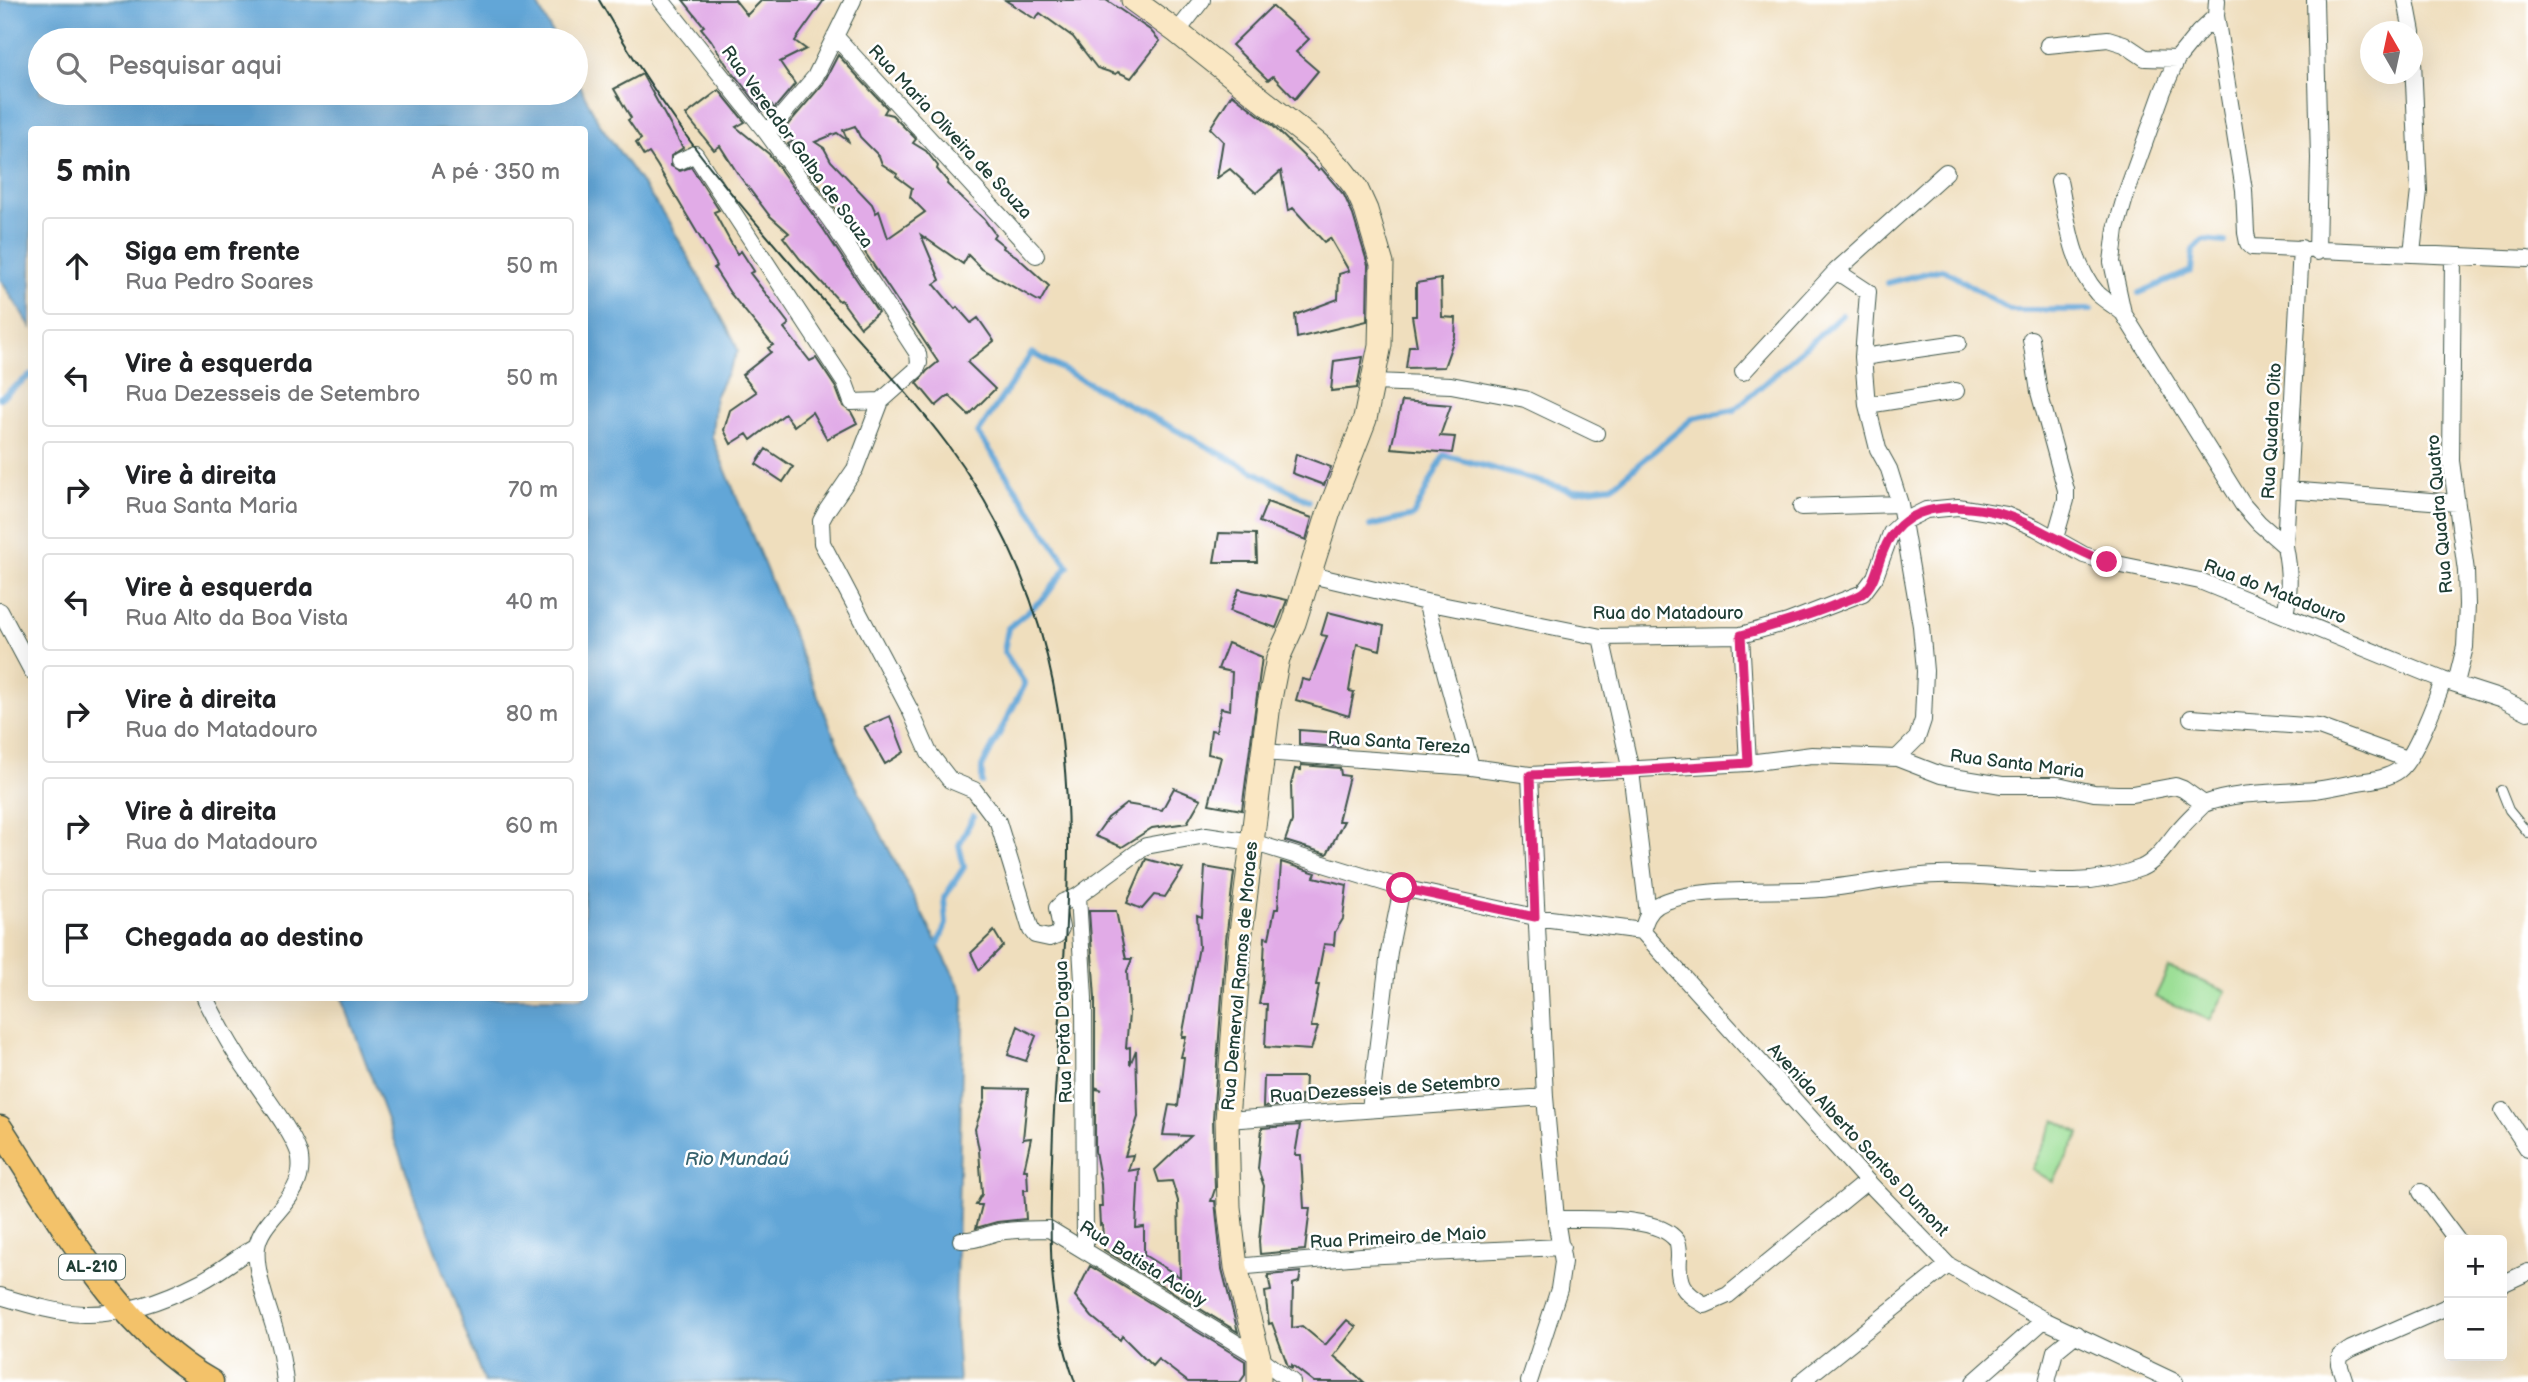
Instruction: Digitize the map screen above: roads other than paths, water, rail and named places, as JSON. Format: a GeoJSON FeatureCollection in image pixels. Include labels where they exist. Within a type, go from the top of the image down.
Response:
{"type":"FeatureCollection","features":[{"type":"Feature","properties":{"kind":"main road","name":"AL-210"},"geometry":{"type":"LineString","coordinates":[[0,1128],[96,1272],[125,1310],[160,1347],[211,1382]]}},
{"type":"Feature","properties":{"kind":"street","name":"Rua Vereador Galba de Souza"},"geometry":{"type":"LineString","coordinates":[[661,0],[767,133],[833,224],[918,354],[919,363],[916,370],[881,401]]}},
{"type":"Feature","properties":{"kind":"street"},"geometry":{"type":"LineString","coordinates":[[767,133],[815,77],[853,0]]}},
{"type":"Feature","properties":{"kind":"street","name":"Rua Demerval Ramos de Moraes"},"geometry":{"type":"LineString","coordinates":[[1133,0],[1320,146],[1356,188],[1377,241],[1382,264],[1380,345],[1361,432],[1329,512],[1294,623],[1278,658],[1269,704],[1240,941],[1227,1120],[1229,1207],[1236,1267],[1259,1357],[1259,1382]]}},
{"type":"Feature","properties":{"kind":"street"},"geometry":{"type":"LineString","coordinates":[[1177,32],[1202,0]]}},
{"type":"Feature","properties":{"kind":"street","name":"Rua Quadra Oito"},"geometry":{"type":"LineString","coordinates":[[2286,615],[2290,590],[2290,570],[2285,546],[2288,490],[2319,158],[2315,0]]}},
{"type":"Feature","properties":{"kind":"street"},"geometry":{"type":"LineString","coordinates":[[2406,0],[2410,21]]}},
{"type":"Feature","properties":{"kind":"street"},"geometry":{"type":"LineString","coordinates":[[2217,8],[2245,190],[2248,243],[2252,247],[2528,259]]}},
{"type":"Feature","properties":{"kind":"street"},"geometry":{"type":"LineString","coordinates":[[2217,8],[2177,59],[2146,135],[2116,229],[2112,262],[2123,313],[2243,505],[2285,546]]}},
{"type":"Feature","properties":{"kind":"street","name":"Rua Maria Oliveira de Souza"},"geometry":{"type":"LineString","coordinates":[[835,36],[1036,255]]}},
{"type":"Feature","properties":{"kind":"street"},"geometry":{"type":"LineString","coordinates":[[2048,45],[2108,39],[2124,44],[2144,58],[2177,59]]}},
{"type":"Feature","properties":{"kind":"street"},"geometry":{"type":"LineString","coordinates":[[2412,253],[2419,191],[2415,84]]}},
{"type":"Feature","properties":{"kind":"street"},"geometry":{"type":"LineString","coordinates":[[680,161],[695,154],[845,383],[852,402],[881,401],[855,469],[821,522],[822,543],[911,712],[929,753],[950,780],[974,790],[998,822],[1031,930],[1035,935],[1049,938],[1057,935],[1061,928],[1057,908],[1063,902],[1078,897],[1146,846],[1206,835],[1252,842],[1402,888],[1535,917],[1642,931],[1648,914],[1631,771],[1601,637]]}},
{"type":"Feature","properties":{"kind":"street"},"geometry":{"type":"LineString","coordinates":[[1743,372],[1836,271],[1946,172]]}},
{"type":"Feature","properties":{"kind":"street"},"geometry":{"type":"LineString","coordinates":[[2059,180],[2074,250],[2085,274],[2097,293],[2123,313]]}},
{"type":"Feature","properties":{"kind":"street","name":"Rua Quadra Quatro"},"geometry":{"type":"LineString","coordinates":[[2450,681],[2465,647],[2467,605],[2466,571],[2451,461],[2453,257]]}},
{"type":"Feature","properties":{"kind":"street"},"geometry":{"type":"LineString","coordinates":[[1836,271],[1868,292],[1863,356],[1867,405],[1878,449],[1889,469],[1900,504],[1921,626],[1925,690],[1923,720],[1917,738],[1897,758]]}},
{"type":"Feature","properties":{"kind":"street"},"geometry":{"type":"LineString","coordinates":[[2031,339],[2039,392],[2066,490],[2066,500],[2055,538]]}},
{"type":"Feature","properties":{"kind":"street"},"geometry":{"type":"LineString","coordinates":[[1863,356],[1958,343]]}},
{"type":"Feature","properties":{"kind":"street"},"geometry":{"type":"LineString","coordinates":[[1374,382],[1451,385],[1525,399],[1596,433]]}},
{"type":"Feature","properties":{"kind":"street"},"geometry":{"type":"LineString","coordinates":[[1867,405],[1956,391]]}},
{"type":"Feature","properties":{"kind":"street"},"geometry":{"type":"LineString","coordinates":[[2288,490],[2456,503]]}},
{"type":"Feature","properties":{"kind":"street"},"geometry":{"type":"LineString","coordinates":[[1801,507],[1900,504]]}},
{"type":"Feature","properties":{"kind":"street","name":"Rua do Matadouro"},"geometry":{"type":"LineString","coordinates":[[1311,575],[1426,602],[1601,637],[1741,635],[1788,622],[1863,593],[1875,577],[1891,533],[1903,521],[1926,510],[1958,507],[2006,515],[2084,555],[2130,568],[2200,582],[2502,699],[2528,712]]}},
{"type":"Feature","properties":{"kind":"street"},"geometry":{"type":"LineString","coordinates":[[1426,602],[1471,767]]}},
{"type":"Feature","properties":{"kind":"street"},"geometry":{"type":"LineString","coordinates":[[0,611],[28,664]]}},
{"type":"Feature","properties":{"kind":"street"},"geometry":{"type":"LineString","coordinates":[[1741,635],[1748,763]]}},
{"type":"Feature","properties":{"kind":"street"},"geometry":{"type":"LineString","coordinates":[[1648,914],[1657,906],[1698,893],[1819,889],[1917,876],[1956,874],[2064,881],[2101,879],[2149,863],[2204,804],[2218,799],[2320,789],[2379,779],[2397,772],[2450,681]]}},
{"type":"Feature","properties":{"kind":"street"},"geometry":{"type":"LineString","coordinates":[[2191,718],[2319,727],[2407,759]]}},
{"type":"Feature","properties":{"kind":"street","name":"Rua Santa Tereza"},"geometry":{"type":"LineString","coordinates":[[1264,752],[1471,767],[1530,775]]}},
{"type":"Feature","properties":{"kind":"street","name":"Rua Santa Maria"},"geometry":{"type":"LineString","coordinates":[[1530,775],[1748,763],[1812,755],[1897,758],[1941,775],[2002,785],[2058,785],[2094,793],[2117,794],[2175,786],[2204,804]]}},
{"type":"Feature","properties":{"kind":"street"},"geometry":{"type":"LineString","coordinates":[[1530,775],[1545,1097],[1556,1219],[1562,1247],[1562,1276],[1530,1382]]}},
{"type":"Feature","properties":{"kind":"street"},"geometry":{"type":"LineString","coordinates":[[1370,1110],[1389,952],[1402,888]]}},
{"type":"Feature","properties":{"kind":"street","name":"Rua Porta D'agua"},"geometry":{"type":"LineString","coordinates":[[1078,897],[1084,1011],[1085,1251]]}},
{"type":"Feature","properties":{"kind":"street","name":"Avenida Alberto Santos Dumont"},"geometry":{"type":"LineString","coordinates":[[1642,931],[1867,1181],[1948,1265],[2044,1320],[2175,1382]]}},
{"type":"Feature","properties":{"kind":"street"},"geometry":{"type":"LineString","coordinates":[[0,1296],[43,1308],[85,1314],[125,1310],[181,1291],[206,1279],[257,1246],[268,1225],[293,1193],[300,1172],[300,1156],[289,1133],[232,1049],[207,1001]]}},
{"type":"Feature","properties":{"kind":"street","name":"Rua Dezesseis de Setembro"},"geometry":{"type":"LineString","coordinates":[[1227,1120],[1545,1097]]}},
{"type":"Feature","properties":{"kind":"street"},"geometry":{"type":"LineString","coordinates":[[2502,1111],[2528,1149]]}},
{"type":"Feature","properties":{"kind":"street"},"geometry":{"type":"LineString","coordinates":[[1556,1219],[1647,1224],[1666,1232],[1677,1242],[1678,1278],[1689,1296],[1705,1305],[1728,1295],[1867,1181]]}},
{"type":"Feature","properties":{"kind":"street"},"geometry":{"type":"LineString","coordinates":[[2421,1192],[2453,1235]]}},
{"type":"Feature","properties":{"kind":"street","name":"Rua Batista Acioly"},"geometry":{"type":"LineString","coordinates":[[961,1240],[976,1241],[995,1233],[1024,1229],[1049,1229],[1259,1357],[1292,1382]]}},
{"type":"Feature","properties":{"kind":"street"},"geometry":{"type":"LineString","coordinates":[[257,1246],[261,1288],[275,1331],[285,1382]]}},
{"type":"Feature","properties":{"kind":"street","name":"Rua Primeiro de Maio"},"geometry":{"type":"LineString","coordinates":[[1236,1267],[1361,1256],[1562,1247]]}},
{"type":"Feature","properties":{"kind":"street"},"geometry":{"type":"LineString","coordinates":[[1801,1382],[1948,1265]]}},
{"type":"Feature","properties":{"kind":"street"},"geometry":{"type":"LineString","coordinates":[[2507,1282],[2528,1272]]}},
{"type":"Feature","properties":{"kind":"street"},"geometry":{"type":"LineString","coordinates":[[2346,1382],[2339,1364],[2340,1356],[2444,1308]]}},
{"type":"Feature","properties":{"kind":"street"},"geometry":{"type":"LineString","coordinates":[[1974,1382],[2044,1320]]}},
{"type":"Feature","properties":{"kind":"street"},"geometry":{"type":"LineString","coordinates":[[2047,1382],[2055,1351],[2076,1334]]}},
{"type":"Feature","properties":{"kind":"lane"},"geometry":{"type":"LineString","coordinates":[[2501,790],[2510,810],[2528,833]]}},
{"type":"Feature","properties":{"kind":"water","name":"Rio Mundaú"},"geometry":{"type":"Polygon","coordinates":[[[0,0],[535,0],[550,28],[28,28],[28,105],[588,105],[588,102],[599,123],[669,222],[734,340],[738,351],[715,397],[712,437],[849,772],[964,995],[955,1321],[959,1382],[484,1382],[343,1001],[588,1001],[588,126],[28,126],[28,322],[0,279],[0,0]]]}},
{"type":"Feature","properties":{"kind":"waterway"},"geometry":{"type":"LineString","coordinates":[[2139,293],[2191,271],[2193,250],[2203,240],[2225,242]]}},
{"type":"Feature","properties":{"kind":"waterway"},"geometry":{"type":"LineString","coordinates":[[1887,283],[1942,269],[2010,310],[2091,310]]}},
{"type":"Feature","properties":{"kind":"waterway"},"geometry":{"type":"LineString","coordinates":[[1370,526],[1413,516],[1444,455],[1574,491],[1613,486],[1693,418],[1734,410],[1842,315]]}},
{"type":"Feature","properties":{"kind":"waterway"},"geometry":{"type":"LineString","coordinates":[[982,782],[982,767],[1025,684],[1004,652],[1008,628],[1045,597],[1068,566],[978,433],[1032,353],[1309,501]]}},
{"type":"Feature","properties":{"kind":"waterway"},"geometry":{"type":"LineString","coordinates":[[0,398],[28,377]]}},
{"type":"Feature","properties":{"kind":"waterway"},"geometry":{"type":"LineString","coordinates":[[938,944],[946,924],[944,898],[964,867],[959,845],[973,817]]}},
{"type":"Feature","properties":{"kind":"tram line"},"geometry":{"type":"LineString","coordinates":[[599,0],[649,82],[705,161],[950,448],[996,521],[1031,601],[1047,656],[1059,715],[1065,774],[1067,893],[1050,1227],[1058,1319],[1075,1382]]}}]}
